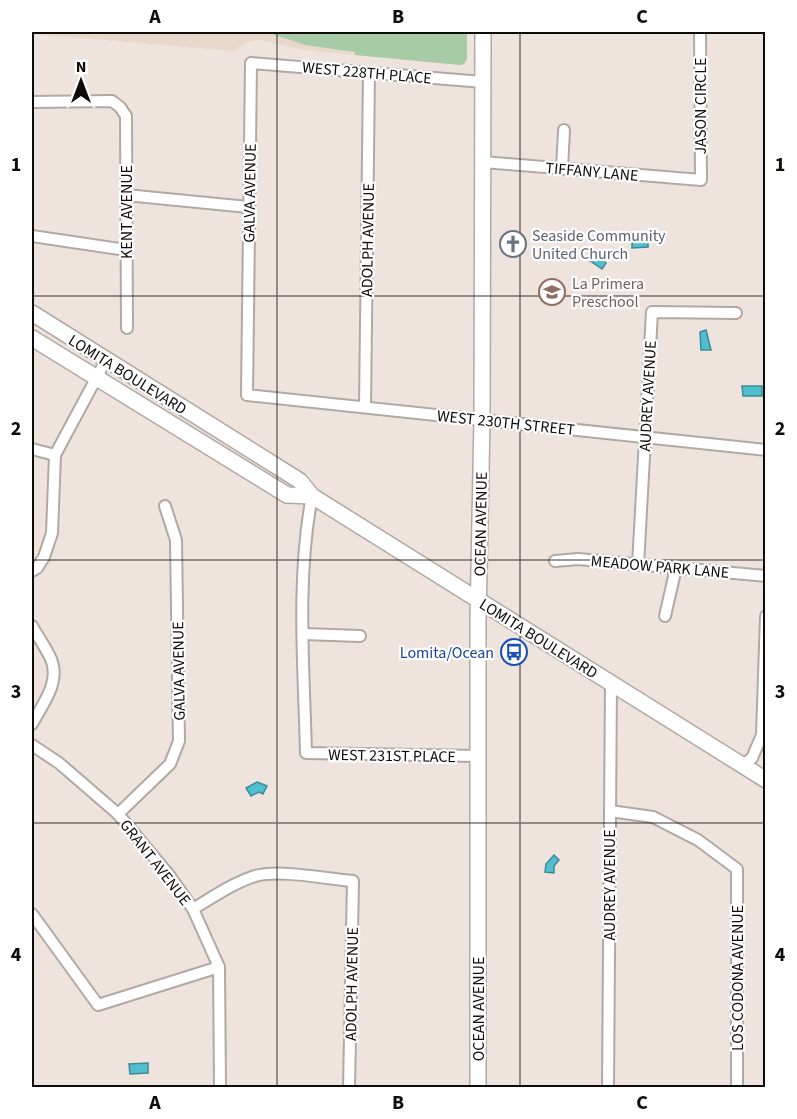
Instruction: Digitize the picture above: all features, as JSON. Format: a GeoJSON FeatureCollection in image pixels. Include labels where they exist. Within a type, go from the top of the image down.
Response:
{"type":"FeatureCollection","features":[{"type":"Feature","properties":{"kind":"main road","name":"OCEAN AVENUE"},"geometry":{"type":"LineString","coordinates":[[478,1088],[483,32]]}},
{"type":"Feature","properties":{"kind":"main road","name":"LOMITA BOULEVARD"},"geometry":{"type":"LineString","coordinates":[[32,313],[300,481],[312,496],[765,780]]}},
{"type":"Feature","properties":{"kind":"main road","name":"LOMITA BOULEVARD"},"geometry":{"type":"LineString","coordinates":[[32,338],[287,495],[312,496]]}},
{"type":"Feature","properties":{"kind":"street","name":"JASON CIRCLE"},"geometry":{"type":"LineString","coordinates":[[700,32],[701,180]]}},
{"type":"Feature","properties":{"kind":"street","name":"WEST 228TH PLACE"},"geometry":{"type":"LineString","coordinates":[[251,63],[483,82]]}},
{"type":"Feature","properties":{"kind":"street","name":"GALVA AVENUE"},"geometry":{"type":"LineString","coordinates":[[247,395],[251,63]]}},
{"type":"Feature","properties":{"kind":"street","name":"ADOLPH AVENUE"},"geometry":{"type":"LineString","coordinates":[[365,407],[369,72]]}},
{"type":"Feature","properties":{"kind":"street","name":"KENT AVENUE"},"geometry":{"type":"LineString","coordinates":[[32,102],[112,101],[126,116],[127,328]]}},
{"type":"Feature","properties":{"kind":"street"},"geometry":{"type":"LineString","coordinates":[[562,169],[564,130]]}},
{"type":"Feature","properties":{"kind":"street","name":"TIFFANY LANE"},"geometry":{"type":"LineString","coordinates":[[483,162],[701,180]]}},
{"type":"Feature","properties":{"kind":"street"},"geometry":{"type":"LineString","coordinates":[[126,195],[248,207]]}},
{"type":"Feature","properties":{"kind":"street"},"geometry":{"type":"LineString","coordinates":[[32,236],[126,250]]}},
{"type":"Feature","properties":{"kind":"street","name":"AUDREY AVENUE"},"geometry":{"type":"LineString","coordinates":[[638,565],[652,312],[736,313]]}},
{"type":"Feature","properties":{"kind":"street"},"geometry":{"type":"LineString","coordinates":[[32,571],[44,556],[52,533],[55,455],[106,360]]}},
{"type":"Feature","properties":{"kind":"street","name":"WEST 230TH STREET"},"geometry":{"type":"LineString","coordinates":[[247,395],[765,450]]}},
{"type":"Feature","properties":{"kind":"street"},"geometry":{"type":"LineString","coordinates":[[32,449],[55,455]]}},
{"type":"Feature","properties":{"kind":"street"},"geometry":{"type":"LineString","coordinates":[[312,496],[305,535],[304,634],[360,636]]}},
{"type":"Feature","properties":{"kind":"street","name":"GALVA AVENUE"},"geometry":{"type":"LineString","coordinates":[[118,814],[170,764],[179,741],[176,540],[165,506]]}},
{"type":"Feature","properties":{"kind":"street","name":"MEADOW PARK LANE"},"geometry":{"type":"LineString","coordinates":[[555,561],[578,559],[765,576]]}},
{"type":"Feature","properties":{"kind":"street"},"geometry":{"type":"LineString","coordinates":[[665,616],[676,568]]}},
{"type":"Feature","properties":{"kind":"street"},"geometry":{"type":"LineString","coordinates":[[742,766],[752,758],[762,735],[765,616]]}},
{"type":"Feature","properties":{"kind":"street"},"geometry":{"type":"LineString","coordinates":[[32,626],[52,660],[53,672],[50,693],[32,724]]}},
{"type":"Feature","properties":{"kind":"street","name":"WEST 231ST PLACE"},"geometry":{"type":"LineString","coordinates":[[304,634],[306,753],[479,756]]}},
{"type":"Feature","properties":{"kind":"street","name":"AUDREY AVENUE"},"geometry":{"type":"LineString","coordinates":[[608,1088],[610,683]]}},
{"type":"Feature","properties":{"kind":"street","name":"GRANT AVENUE"},"geometry":{"type":"LineString","coordinates":[[32,745],[59,763],[118,814],[169,875],[193,909],[219,967],[219,1088]]}},
{"type":"Feature","properties":{"kind":"street","name":"LOS CODONA AVENUE"},"geometry":{"type":"LineString","coordinates":[[610,811],[653,818],[698,840],[737,869],[737,1088]]}},
{"type":"Feature","properties":{"kind":"street","name":"ADOLPH AVENUE"},"geometry":{"type":"LineString","coordinates":[[193,909],[236,883],[273,873],[353,881],[349,1088]]}},
{"type":"Feature","properties":{"kind":"street"},"geometry":{"type":"LineString","coordinates":[[32,914],[98,1005],[219,967]]}},
{"type":"Feature","properties":{"kind":"shaded area"},"geometry":{"type":"Polygon","coordinates":[[[32,32],[467,32],[467,59],[464,64],[460,65],[304,50],[260,40],[248,42],[233,51],[32,34],[32,32]]]}},
{"type":"Feature","properties":{"kind":"green space"},"geometry":{"type":"Polygon","coordinates":[[[266,32],[467,32],[467,59],[464,64],[460,65],[355,55],[355,52],[305,45],[266,32]]]}},
{"type":"Feature","properties":{"kind":"water"},"geometry":{"type":"Polygon","coordinates":[[[629,238],[648,240],[648,247],[632,248],[629,238]]]}},
{"type":"Feature","properties":{"kind":"water"},"geometry":{"type":"Polygon","coordinates":[[[589,253],[598,253],[606,263],[602,269],[589,260],[589,253]]]}},
{"type":"Feature","properties":{"kind":"water"},"geometry":{"type":"Polygon","coordinates":[[[706,330],[711,350],[701,350],[700,332],[706,330]]]}},
{"type":"Feature","properties":{"kind":"water"},"geometry":{"type":"Polygon","coordinates":[[[742,386],[762,386],[762,396],[743,396],[742,386]]]}},
{"type":"Feature","properties":{"kind":"water"},"geometry":{"type":"Polygon","coordinates":[[[257,782],[267,786],[263,794],[259,792],[251,796],[246,788],[257,782]]]}},
{"type":"Feature","properties":{"kind":"water"},"geometry":{"type":"Polygon","coordinates":[[[554,855],[559,860],[554,866],[554,873],[545,872],[546,864],[554,855]]]}},
{"type":"Feature","properties":{"kind":"water"},"geometry":{"type":"Polygon","coordinates":[[[148,1063],[148,1073],[130,1074],[129,1064],[148,1063]]]}},
{"type":"Feature","properties":{"kind":"place","name":"Seaside Community United Church"},"geometry":{"type":"Point","coordinates":[513,244]}},
{"type":"Feature","properties":{"kind":"place","name":"La Primera Preschool"},"geometry":{"type":"Point","coordinates":[552,292]}},
{"type":"Feature","properties":{"kind":"place","name":"Lomita/Ocean"},"geometry":{"type":"Point","coordinates":[514,652]}}]}
